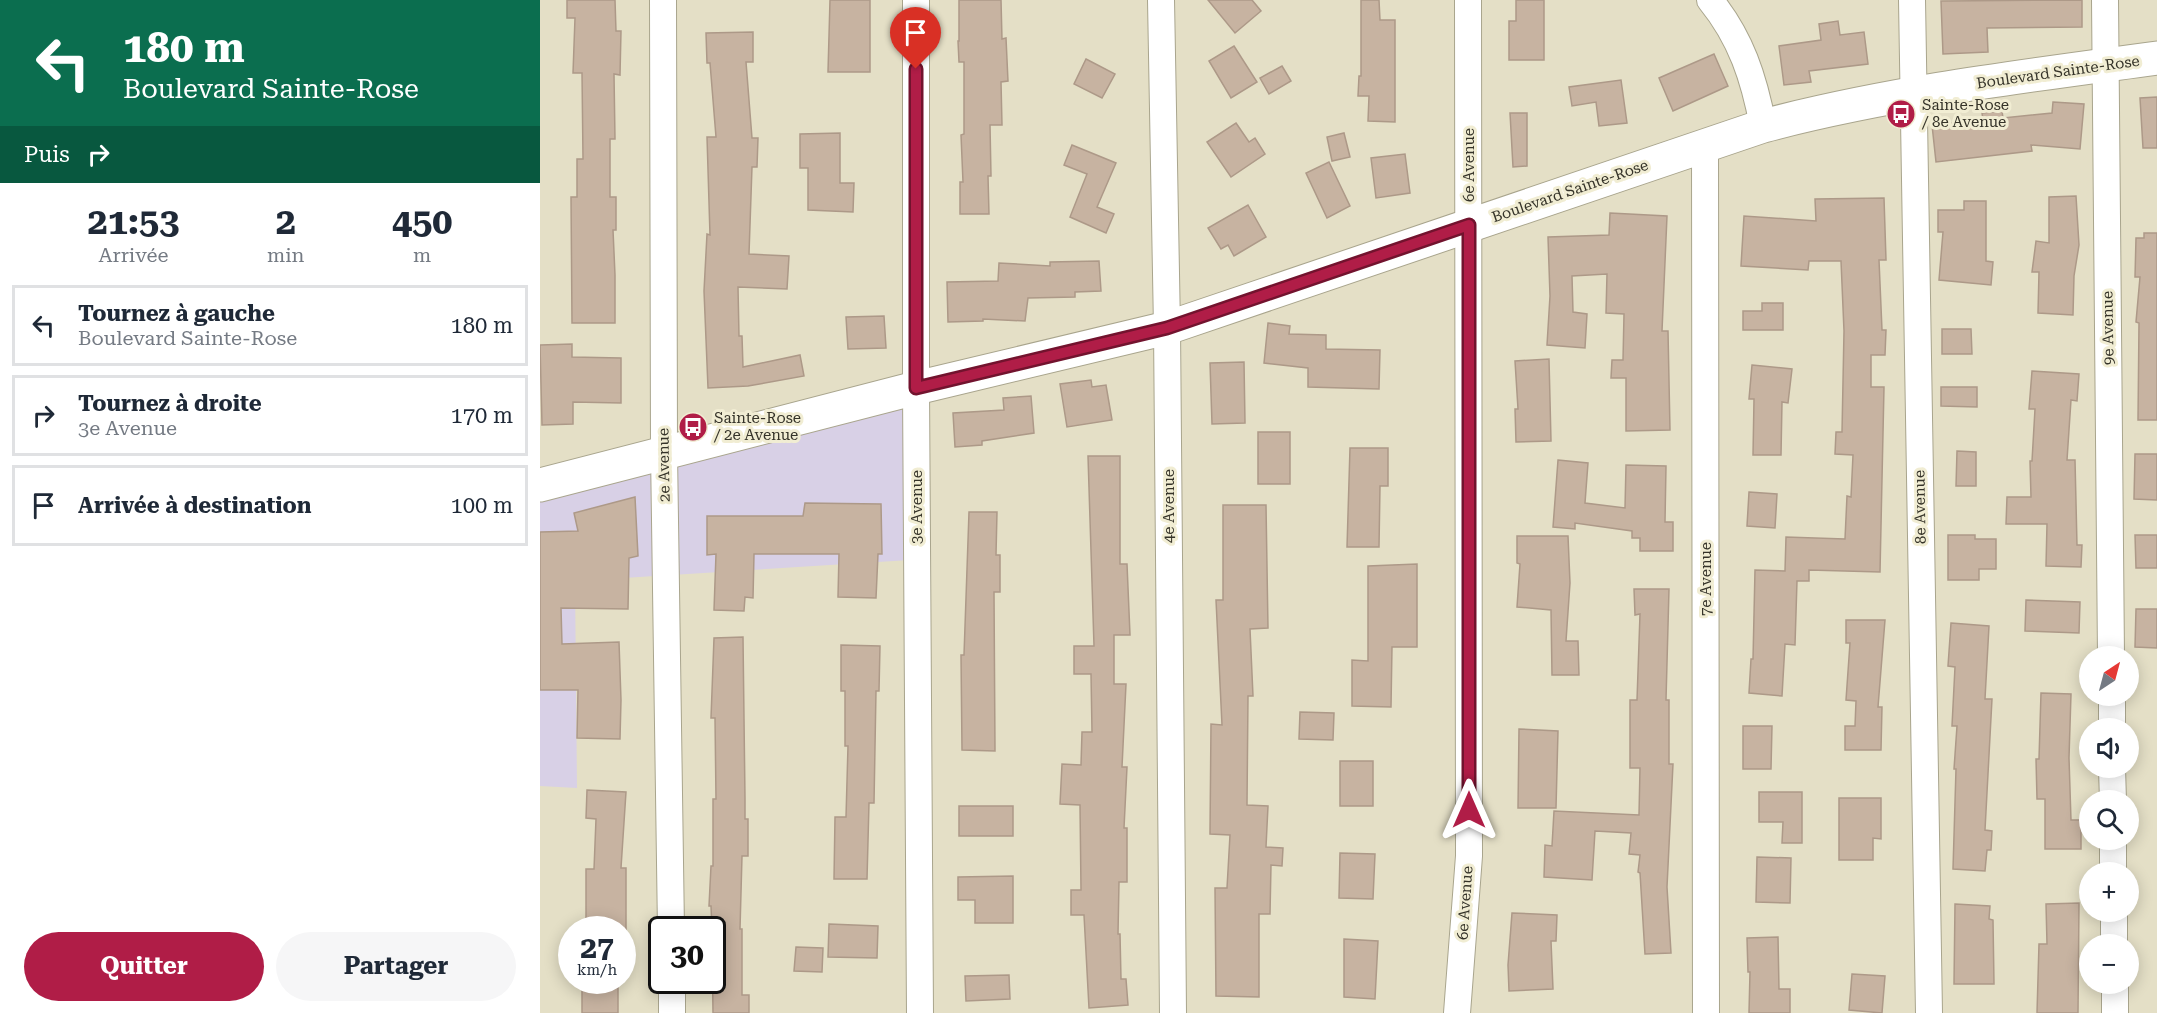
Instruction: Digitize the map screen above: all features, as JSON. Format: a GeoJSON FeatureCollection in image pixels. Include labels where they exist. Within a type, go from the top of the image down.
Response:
{"type":"FeatureCollection","features":[{"type":"Feature","properties":{"kind":"street","name":"2e Avenue"},"geometry":{"type":"LineString","coordinates":[[663,0],[663,452],[671,916]]}},
{"type":"Feature","properties":{"kind":"street","name":"3e Avenue"},"geometry":{"type":"LineString","coordinates":[[916,0],[920,1013]]}},
{"type":"Feature","properties":{"kind":"street","name":"4e Avenue"},"geometry":{"type":"LineString","coordinates":[[1161,0],[1167,328],[1173,1013]]}},
{"type":"Feature","properties":{"kind":"street","name":"6e Avenue"},"geometry":{"type":"LineString","coordinates":[[1457,1013],[1469,856],[1468,0]]}},
{"type":"Feature","properties":{"kind":"street"},"geometry":{"type":"LineString","coordinates":[[1710,0],[1727,21],[1745,57],[1757,94],[1762,126]]}},
{"type":"Feature","properties":{"kind":"street","name":"8e Avenue"},"geometry":{"type":"LineString","coordinates":[[1912,0],[1929,1013]]}},
{"type":"Feature","properties":{"kind":"street","name":"9e Avenue"},"geometry":{"type":"LineString","coordinates":[[2104,0],[2111,646]]}},
{"type":"Feature","properties":{"kind":"street","name":"Boulevard Sainte-Rose"},"geometry":{"type":"LineString","coordinates":[[540,485],[916,388],[1167,328],[1762,126],[1820,111],[1913,93],[2157,58]]}},
{"type":"Feature","properties":{"kind":"street","name":"7e Avenue"},"geometry":{"type":"LineString","coordinates":[[1705,145],[1706,1013]]}},
{"type":"Feature","properties":{"kind":"street"},"geometry":{"type":"LineString","coordinates":[[672,994],[672,1013]]}},
{"type":"Feature","properties":{"kind":"street"},"geometry":{"type":"LineString","coordinates":[[2115,994],[2115,1013]]}},
{"type":"Feature","properties":{"kind":"shaded area"},"geometry":{"type":"Polygon","coordinates":[[[910,396],[910,560],[575,581],[577,788],[540,786],[540,496],[910,396]]]}},
{"type":"Feature","properties":{"kind":"building"},"geometry":{"type":"Polygon","coordinates":[[[567,0],[615,0],[616,31],[621,31],[620,75],[614,74],[615,139],[610,139],[610,197],[616,197],[616,230],[613,230],[615,323],[572,323],[571,197],[577,197],[577,159],[583,159],[582,73],[573,73],[575,18],[567,18],[567,0]]]}},
{"type":"Feature","properties":{"kind":"building"},"geometry":{"type":"Polygon","coordinates":[[[830,0],[870,0],[870,72],[828,72],[830,0]]]}},
{"type":"Feature","properties":{"kind":"building"},"geometry":{"type":"Polygon","coordinates":[[[959,0],[1001,0],[1002,39],[1006,38],[1008,81],[1001,82],[1002,125],[990,125],[989,214],[960,214],[960,182],[963,182],[961,135],[964,134],[964,62],[959,62],[959,0]]]}},
{"type":"Feature","properties":{"kind":"building"},"geometry":{"type":"Polygon","coordinates":[[[1208,0],[1252,0],[1261,11],[1235,33],[1208,0]]]}},
{"type":"Feature","properties":{"kind":"building"},"geometry":{"type":"Polygon","coordinates":[[[1361,0],[1379,0],[1380,20],[1395,20],[1395,122],[1368,121],[1369,96],[1358,96],[1359,76],[1361,76],[1361,0]]]}},
{"type":"Feature","properties":{"kind":"building"},"geometry":{"type":"Polygon","coordinates":[[[1516,0],[1544,0],[1544,60],[1509,60],[1509,21],[1516,21],[1516,0]]]}},
{"type":"Feature","properties":{"kind":"building"},"geometry":{"type":"Polygon","coordinates":[[[2082,0],[2082,27],[1987,28],[1988,52],[1943,54],[1941,1],[2082,0]]]}},
{"type":"Feature","properties":{"kind":"building"},"geometry":{"type":"Polygon","coordinates":[[[1838,21],[1840,35],[1864,32],[1868,64],[1809,71],[1811,82],[1784,85],[1779,46],[1821,40],[1819,24],[1838,21]]]}},
{"type":"Feature","properties":{"kind":"building"},"geometry":{"type":"Polygon","coordinates":[[[753,32],[753,62],[746,62],[752,138],[758,138],[757,167],[752,167],[749,254],[789,256],[787,289],[738,287],[739,336],[742,336],[743,367],[800,355],[804,376],[748,386],[708,388],[704,291],[707,234],[710,235],[707,137],[716,137],[710,63],[707,63],[706,33],[753,32]]]}},
{"type":"Feature","properties":{"kind":"building"},"geometry":{"type":"Polygon","coordinates":[[[1234,46],[1257,82],[1231,98],[1209,61],[1234,46]]]}},
{"type":"Feature","properties":{"kind":"building"},"geometry":{"type":"Polygon","coordinates":[[[1714,54],[1728,86],[1673,111],[1659,78],[1714,54]]]}},
{"type":"Feature","properties":{"kind":"building"},"geometry":{"type":"Polygon","coordinates":[[[1086,59],[1115,74],[1102,98],[1074,84],[1086,59]]]}},
{"type":"Feature","properties":{"kind":"building"},"geometry":{"type":"Polygon","coordinates":[[[1282,66],[1291,81],[1269,94],[1260,78],[1282,66]]]}},
{"type":"Feature","properties":{"kind":"building"},"geometry":{"type":"Polygon","coordinates":[[[1621,80],[1627,123],[1599,126],[1596,102],[1572,106],[1569,87],[1621,80]]]}},
{"type":"Feature","properties":{"kind":"building"},"geometry":{"type":"Polygon","coordinates":[[[2157,97],[2157,148],[2143,148],[2140,98],[2157,97]]]}},
{"type":"Feature","properties":{"kind":"building"},"geometry":{"type":"Polygon","coordinates":[[[2053,102],[2084,104],[2080,149],[2031,145],[2032,151],[1936,162],[1932,125],[1983,120],[1982,113],[2002,111],[2003,118],[2052,113],[2053,102]]]}},
{"type":"Feature","properties":{"kind":"building"},"geometry":{"type":"Polygon","coordinates":[[[1510,113],[1527,113],[1527,166],[1513,167],[1510,113]]]}},
{"type":"Feature","properties":{"kind":"building"},"geometry":{"type":"Polygon","coordinates":[[[1236,123],[1249,142],[1255,138],[1265,154],[1231,177],[1207,142],[1236,123]]]}},
{"type":"Feature","properties":{"kind":"building"},"geometry":{"type":"Polygon","coordinates":[[[840,133],[840,183],[854,183],[853,212],[808,210],[808,168],[800,168],[800,134],[840,133]]]}},
{"type":"Feature","properties":{"kind":"building"},"geometry":{"type":"Polygon","coordinates":[[[1344,133],[1350,157],[1332,161],[1327,137],[1344,133]]]}},
{"type":"Feature","properties":{"kind":"building"},"geometry":{"type":"Polygon","coordinates":[[[1072,145],[1116,163],[1097,207],[1114,214],[1106,233],[1070,217],[1087,174],[1064,165],[1072,145]]]}},
{"type":"Feature","properties":{"kind":"building"},"geometry":{"type":"Polygon","coordinates":[[[1405,154],[1410,193],[1376,198],[1371,158],[1405,154]]]}},
{"type":"Feature","properties":{"kind":"building"},"geometry":{"type":"Polygon","coordinates":[[[1329,162],[1350,206],[1327,218],[1306,173],[1329,162]]]}},
{"type":"Feature","properties":{"kind":"building"},"geometry":{"type":"Polygon","coordinates":[[[2076,196],[2079,245],[2074,276],[2073,315],[2038,313],[2039,272],[2032,272],[2036,241],[2049,243],[2049,197],[2076,196]]]}},
{"type":"Feature","properties":{"kind":"building"},"geometry":{"type":"Polygon","coordinates":[[[1884,198],[1886,260],[1879,260],[1882,330],[1886,330],[1885,355],[1871,355],[1871,387],[1884,387],[1880,572],[1809,570],[1809,581],[1797,581],[1795,645],[1785,644],[1782,696],[1749,693],[1751,659],[1753,659],[1755,570],[1785,571],[1786,537],[1845,539],[1847,496],[1851,497],[1853,455],[1835,454],[1836,432],[1842,432],[1844,331],[1841,261],[1809,261],[1808,270],[1741,266],[1744,216],[1816,221],[1815,199],[1884,198]]]}},
{"type":"Feature","properties":{"kind":"building"},"geometry":{"type":"Polygon","coordinates":[[[1964,201],[1986,201],[1986,261],[1993,262],[1991,285],[1939,280],[1943,232],[1938,232],[1938,210],[1964,210],[1964,201]]]}},
{"type":"Feature","properties":{"kind":"building"},"geometry":{"type":"Polygon","coordinates":[[[1248,205],[1266,237],[1234,256],[1228,245],[1221,249],[1208,228],[1248,205]]]}},
{"type":"Feature","properties":{"kind":"building"},"geometry":{"type":"Polygon","coordinates":[[[1610,213],[1667,216],[1662,331],[1668,331],[1670,430],[1626,431],[1626,378],[1611,378],[1612,360],[1623,360],[1624,314],[1606,313],[1607,274],[1572,276],[1573,312],[1587,314],[1585,348],[1547,345],[1550,296],[1548,237],[1609,235],[1610,213]]]}},
{"type":"Feature","properties":{"kind":"building"},"geometry":{"type":"Polygon","coordinates":[[[2144,233],[2157,233],[2157,420],[2138,420],[2139,323],[2136,322],[2140,277],[2135,277],[2136,238],[2144,238],[2144,233]]]}},
{"type":"Feature","properties":{"kind":"building"},"geometry":{"type":"Polygon","coordinates":[[[1099,261],[1101,291],[1075,292],[1075,297],[1028,298],[1025,321],[983,319],[983,321],[948,322],[947,282],[998,281],[999,263],[1050,266],[1050,262],[1099,261]]]}},
{"type":"Feature","properties":{"kind":"building"},"geometry":{"type":"Polygon","coordinates":[[[1762,303],[1783,303],[1783,330],[1743,330],[1743,311],[1762,311],[1762,303]]]}},
{"type":"Feature","properties":{"kind":"building"},"geometry":{"type":"Polygon","coordinates":[[[884,316],[886,348],[848,349],[846,317],[884,316]]]}},
{"type":"Feature","properties":{"kind":"building"},"geometry":{"type":"Polygon","coordinates":[[[1268,323],[1290,326],[1289,334],[1326,335],[1326,349],[1380,350],[1379,389],[1308,387],[1308,368],[1264,363],[1268,323]]]}},
{"type":"Feature","properties":{"kind":"building"},"geometry":{"type":"Polygon","coordinates":[[[1942,329],[1971,329],[1972,354],[1942,354],[1942,329]]]}},
{"type":"Feature","properties":{"kind":"building"},"geometry":{"type":"Polygon","coordinates":[[[572,344],[572,357],[621,358],[621,403],[573,402],[573,424],[542,425],[540,345],[572,344]]]}},
{"type":"Feature","properties":{"kind":"building"},"geometry":{"type":"Polygon","coordinates":[[[1549,359],[1551,441],[1516,442],[1515,409],[1518,409],[1515,361],[1549,359]]]}},
{"type":"Feature","properties":{"kind":"building"},"geometry":{"type":"Polygon","coordinates":[[[1244,362],[1245,423],[1212,424],[1210,363],[1244,362]]]}},
{"type":"Feature","properties":{"kind":"building"},"geometry":{"type":"Polygon","coordinates":[[[1752,365],[1792,369],[1788,403],[1782,402],[1781,455],[1753,455],[1754,399],[1749,399],[1752,365]]]}},
{"type":"Feature","properties":{"kind":"building"},"geometry":{"type":"Polygon","coordinates":[[[2032,371],[2079,374],[2077,401],[2071,400],[2067,460],[2075,460],[2077,545],[2082,545],[2081,567],[2046,566],[2047,524],[2006,524],[2007,497],[2031,497],[2030,461],[2032,461],[2035,409],[2029,409],[2032,371]]]}},
{"type":"Feature","properties":{"kind":"building"},"geometry":{"type":"Polygon","coordinates":[[[1091,380],[1092,387],[1106,385],[1112,420],[1067,427],[1060,384],[1091,380]]]}},
{"type":"Feature","properties":{"kind":"building"},"geometry":{"type":"Polygon","coordinates":[[[1941,387],[1977,387],[1977,407],[1941,406],[1941,387]]]}},
{"type":"Feature","properties":{"kind":"building"},"geometry":{"type":"Polygon","coordinates":[[[1031,396],[1034,433],[982,441],[982,445],[955,447],[953,413],[1004,410],[1003,398],[1031,396]]]}},
{"type":"Feature","properties":{"kind":"building"},"geometry":{"type":"Polygon","coordinates":[[[1258,432],[1290,432],[1290,484],[1258,484],[1258,432]]]}},
{"type":"Feature","properties":{"kind":"building"},"geometry":{"type":"Polygon","coordinates":[[[1350,448],[1388,448],[1388,486],[1380,486],[1379,547],[1347,547],[1350,448]]]}},
{"type":"Feature","properties":{"kind":"building"},"geometry":{"type":"Polygon","coordinates":[[[1957,451],[1976,452],[1976,486],[1956,486],[1957,451]]]}},
{"type":"Feature","properties":{"kind":"building"},"geometry":{"type":"Polygon","coordinates":[[[2135,454],[2157,454],[2157,500],[2134,499],[2135,454]]]}},
{"type":"Feature","properties":{"kind":"building"},"geometry":{"type":"Polygon","coordinates":[[[1088,456],[1120,456],[1120,564],[1127,564],[1130,635],[1114,635],[1114,684],[1126,684],[1122,767],[1127,767],[1124,828],[1127,828],[1127,882],[1119,882],[1118,934],[1120,934],[1121,979],[1126,979],[1128,1005],[1089,1008],[1084,915],[1071,915],[1071,890],[1081,890],[1080,805],[1060,804],[1062,764],[1081,765],[1082,732],[1092,732],[1091,674],[1074,674],[1074,646],[1094,646],[1088,456]]]}},
{"type":"Feature","properties":{"kind":"building"},"geometry":{"type":"Polygon","coordinates":[[[1558,460],[1588,463],[1585,503],[1625,508],[1626,465],[1666,466],[1665,522],[1673,522],[1673,551],[1640,551],[1640,538],[1632,538],[1632,531],[1575,523],[1575,529],[1553,527],[1558,460]]]}},
{"type":"Feature","properties":{"kind":"building"},"geometry":{"type":"Polygon","coordinates":[[[1749,492],[1777,494],[1775,528],[1747,526],[1749,492]]]}},
{"type":"Feature","properties":{"kind":"building"},"geometry":{"type":"Polygon","coordinates":[[[635,497],[638,556],[629,558],[628,609],[561,608],[562,644],[619,642],[620,739],[577,738],[578,690],[540,690],[540,532],[578,531],[574,513],[635,497]]]}},
{"type":"Feature","properties":{"kind":"building"},"geometry":{"type":"Polygon","coordinates":[[[805,503],[881,504],[882,554],[878,554],[876,598],[838,597],[839,554],[754,554],[753,598],[745,597],[744,611],[714,610],[716,554],[707,555],[707,516],[803,516],[805,503]]]}},
{"type":"Feature","properties":{"kind":"building"},"geometry":{"type":"Polygon","coordinates":[[[1223,505],[1266,505],[1268,628],[1250,629],[1253,696],[1248,696],[1247,805],[1268,806],[1266,847],[1283,848],[1282,866],[1271,865],[1270,914],[1259,914],[1259,997],[1216,996],[1215,888],[1227,888],[1230,835],[1210,834],[1211,724],[1222,725],[1216,600],[1223,600],[1223,505]]]}},
{"type":"Feature","properties":{"kind":"building"},"geometry":{"type":"Polygon","coordinates":[[[969,512],[997,512],[996,555],[1000,555],[1000,592],[994,592],[995,751],[962,750],[961,655],[964,655],[969,512]]]}},
{"type":"Feature","properties":{"kind":"building"},"geometry":{"type":"Polygon","coordinates":[[[1948,535],[1975,535],[1975,539],[1996,539],[1996,569],[1979,569],[1979,580],[1948,580],[1948,535]]]}},
{"type":"Feature","properties":{"kind":"building"},"geometry":{"type":"Polygon","coordinates":[[[2135,535],[2157,535],[2157,568],[2136,568],[2135,535]]]}},
{"type":"Feature","properties":{"kind":"building"},"geometry":{"type":"Polygon","coordinates":[[[1517,536],[1568,536],[1570,583],[1566,641],[1578,641],[1579,675],[1552,675],[1551,610],[1517,607],[1520,564],[1517,563],[1517,536]]]}},
{"type":"Feature","properties":{"kind":"building"},"geometry":{"type":"Polygon","coordinates":[[[1417,564],[1417,647],[1392,647],[1391,707],[1352,706],[1352,660],[1368,661],[1368,566],[1417,564]]]}},
{"type":"Feature","properties":{"kind":"building"},"geometry":{"type":"Polygon","coordinates":[[[1634,589],[1669,589],[1666,700],[1669,700],[1669,764],[1673,764],[1667,887],[1671,953],[1645,954],[1640,873],[1638,872],[1640,855],[1629,854],[1631,833],[1595,831],[1592,880],[1544,877],[1545,845],[1552,846],[1554,811],[1639,815],[1640,768],[1630,768],[1630,700],[1637,700],[1640,614],[1635,615],[1634,589]]]}},
{"type":"Feature","properties":{"kind":"building"},"geometry":{"type":"Polygon","coordinates":[[[2026,600],[2080,602],[2079,633],[2025,631],[2026,600]]]}},
{"type":"Feature","properties":{"kind":"building"},"geometry":{"type":"Polygon","coordinates":[[[2136,609],[2157,609],[2157,648],[2135,646],[2136,609]]]}},
{"type":"Feature","properties":{"kind":"building"},"geometry":{"type":"Polygon","coordinates":[[[1846,620],[1885,620],[1878,707],[1882,707],[1881,750],[1845,750],[1845,726],[1855,726],[1856,701],[1846,700],[1850,643],[1846,643],[1846,620]]]}},
{"type":"Feature","properties":{"kind":"building"},"geometry":{"type":"Polygon","coordinates":[[[1951,623],[1989,626],[1985,699],[1992,699],[1985,830],[1992,831],[1991,850],[1987,850],[1985,871],[1953,869],[1957,726],[1952,726],[1955,667],[1948,666],[1951,623]]]}},
{"type":"Feature","properties":{"kind":"building"},"geometry":{"type":"Polygon","coordinates":[[[743,637],[745,819],[748,819],[748,856],[742,856],[740,929],[742,929],[742,995],[749,995],[749,1013],[713,1013],[713,994],[726,994],[726,916],[711,916],[711,906],[709,906],[711,866],[713,866],[713,799],[716,799],[715,718],[711,718],[714,638],[743,637]]]}},
{"type":"Feature","properties":{"kind":"building"},"geometry":{"type":"Polygon","coordinates":[[[841,645],[880,646],[879,691],[876,691],[874,803],[869,803],[867,879],[834,879],[835,817],[846,817],[848,746],[845,746],[845,691],[841,691],[841,645]]]}},
{"type":"Feature","properties":{"kind":"building"},"geometry":{"type":"Polygon","coordinates":[[[2041,693],[2071,694],[2069,758],[2071,820],[2079,820],[2079,849],[2045,849],[2045,799],[2037,799],[2036,759],[2039,759],[2041,693]]]}},
{"type":"Feature","properties":{"kind":"building"},"geometry":{"type":"Polygon","coordinates":[[[1300,712],[1334,713],[1333,740],[1299,739],[1300,712]]]}},
{"type":"Feature","properties":{"kind":"building"},"geometry":{"type":"Polygon","coordinates":[[[1743,726],[1772,726],[1771,769],[1743,769],[1743,726]]]}},
{"type":"Feature","properties":{"kind":"building"},"geometry":{"type":"Polygon","coordinates":[[[1519,729],[1558,731],[1556,808],[1518,808],[1519,729]]]}},
{"type":"Feature","properties":{"kind":"building"},"geometry":{"type":"Polygon","coordinates":[[[1340,761],[1373,761],[1373,806],[1340,806],[1340,761]]]}},
{"type":"Feature","properties":{"kind":"building"},"geometry":{"type":"Polygon","coordinates":[[[587,790],[626,792],[621,868],[626,868],[626,916],[586,916],[586,869],[594,869],[596,819],[586,818],[587,790]]]}},
{"type":"Feature","properties":{"kind":"building"},"geometry":{"type":"Polygon","coordinates":[[[1759,792],[1802,792],[1802,843],[1782,843],[1783,822],[1759,822],[1759,792]]]}},
{"type":"Feature","properties":{"kind":"building"},"geometry":{"type":"Polygon","coordinates":[[[1839,798],[1881,798],[1881,839],[1873,838],[1873,860],[1839,860],[1839,798]]]}},
{"type":"Feature","properties":{"kind":"building"},"geometry":{"type":"Polygon","coordinates":[[[959,806],[1013,806],[1013,836],[959,836],[959,806]]]}},
{"type":"Feature","properties":{"kind":"building"},"geometry":{"type":"Polygon","coordinates":[[[1340,853],[1375,854],[1373,899],[1339,898],[1340,853]]]}},
{"type":"Feature","properties":{"kind":"building"},"geometry":{"type":"Polygon","coordinates":[[[1757,857],[1791,858],[1790,903],[1756,902],[1757,857]]]}},
{"type":"Feature","properties":{"kind":"building"},"geometry":{"type":"Polygon","coordinates":[[[1013,876],[1013,923],[975,923],[975,900],[958,900],[958,877],[1013,876]]]}},
{"type":"Feature","properties":{"kind":"building"},"geometry":{"type":"Polygon","coordinates":[[[2079,903],[2078,1013],[2037,1013],[2039,944],[2047,944],[2046,904],[2079,903]]]}},
{"type":"Feature","properties":{"kind":"building"},"geometry":{"type":"Polygon","coordinates":[[[1955,904],[1990,906],[1989,919],[1993,920],[1994,984],[1954,984],[1955,904]]]}},
{"type":"Feature","properties":{"kind":"building"},"geometry":{"type":"Polygon","coordinates":[[[1512,913],[1557,915],[1556,941],[1551,941],[1553,989],[1509,991],[1508,965],[1512,913]]]}},
{"type":"Feature","properties":{"kind":"building"},"geometry":{"type":"Polygon","coordinates":[[[829,924],[878,926],[877,958],[828,957],[829,924]]]}},
{"type":"Feature","properties":{"kind":"building"},"geometry":{"type":"Polygon","coordinates":[[[1778,937],[1779,989],[1790,989],[1790,1013],[1749,1013],[1750,972],[1748,972],[1747,938],[1778,937]]]}},
{"type":"Feature","properties":{"kind":"building"},"geometry":{"type":"Polygon","coordinates":[[[1344,939],[1378,941],[1375,999],[1344,997],[1344,939]]]}},
{"type":"Feature","properties":{"kind":"building"},"geometry":{"type":"Polygon","coordinates":[[[796,947],[823,948],[822,972],[794,971],[796,947]]]}},
{"type":"Feature","properties":{"kind":"building"},"geometry":{"type":"Polygon","coordinates":[[[1852,974],[1885,976],[1882,1013],[1849,1010],[1852,974]]]}},
{"type":"Feature","properties":{"kind":"building"},"geometry":{"type":"Polygon","coordinates":[[[1009,975],[1010,999],[966,1001],[965,976],[1009,975]]]}},
{"type":"Feature","properties":{"kind":"building"},"geometry":{"type":"Polygon","coordinates":[[[582,994],[618,994],[618,1013],[582,1013],[582,994]]]}},
{"type":"Feature","properties":{"kind":"place","name":"Sainte-Rose / 8e Avenue"},"geometry":{"type":"Point","coordinates":[1901,114]}},
{"type":"Feature","properties":{"kind":"place","name":"Sainte-Rose / 2e Avenue"},"geometry":{"type":"Point","coordinates":[693,427]}},
{"type":"Feature","properties":{"kind":"route"},"geometry":{"type":"LineString","coordinates":[[916,69],[916,388],[1167,328],[1469,225],[1469,810]]}}]}
